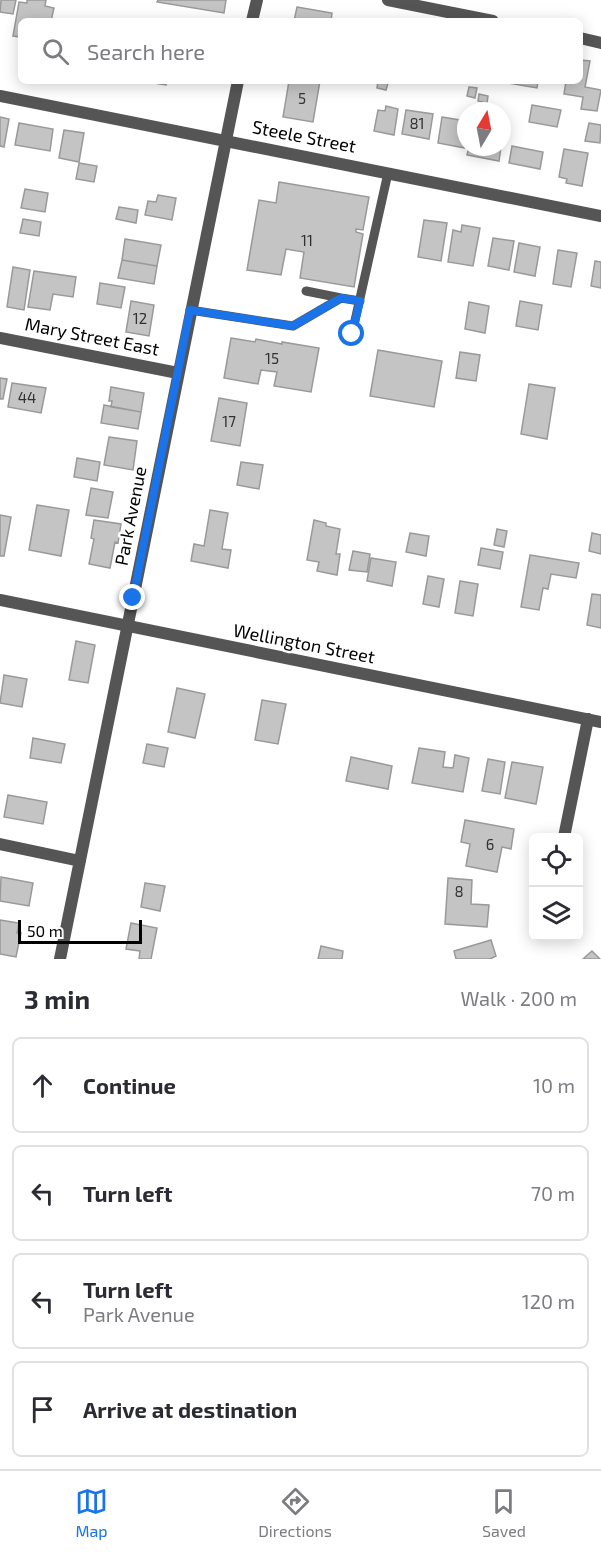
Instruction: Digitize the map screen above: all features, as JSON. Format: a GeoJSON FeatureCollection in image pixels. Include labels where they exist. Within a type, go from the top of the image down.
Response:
{"type":"FeatureCollection","features":[{"type":"Feature","properties":{"kind":"street"},"geometry":{"type":"LineString","coordinates":[[253,18],[257,0]]}},
{"type":"Feature","properties":{"kind":"street"},"geometry":{"type":"LineString","coordinates":[[388,0],[478,18]]}},
{"type":"Feature","properties":{"kind":"street"},"geometry":{"type":"LineString","coordinates":[[583,39],[601,42]]}},
{"type":"Feature","properties":{"kind":"street","name":"Park Avenue"},"geometry":{"type":"LineString","coordinates":[[60,959],[237,84]]}},
{"type":"Feature","properties":{"kind":"street","name":"Steele Street"},"geometry":{"type":"LineString","coordinates":[[0,96],[601,216]]}},
{"type":"Feature","properties":{"kind":"street","name":"Mary Street East"},"geometry":{"type":"LineString","coordinates":[[0,338],[178,373]]}},
{"type":"Feature","properties":{"kind":"street","name":"Wellington Street"},"geometry":{"type":"LineString","coordinates":[[0,600],[601,722]]}},
{"type":"Feature","properties":{"kind":"street"},"geometry":{"type":"LineString","coordinates":[[565,833],[588,719]]}},
{"type":"Feature","properties":{"kind":"street"},"geometry":{"type":"LineString","coordinates":[[0,844],[80,861]]}},
{"type":"Feature","properties":{"kind":"lane"},"geometry":{"type":"LineString","coordinates":[[352,334],[388,172]]}},
{"type":"Feature","properties":{"kind":"lane"},"geometry":{"type":"LineString","coordinates":[[306,291],[360,301]]}},
{"type":"Feature","properties":{"kind":"lane"},"geometry":{"type":"LineString","coordinates":[[190,310],[293,326],[341,298]]}},
{"type":"Feature","properties":{"kind":"building"},"geometry":{"type":"Polygon","coordinates":[[[1,0],[16,0],[13,14],[0,12],[1,0]]]}},
{"type":"Feature","properties":{"kind":"building"},"geometry":{"type":"Polygon","coordinates":[[[27,0],[46,0],[45,6],[54,8],[52,18],[18,18],[18,37],[13,36],[19,2],[27,3],[27,0]]]}},
{"type":"Feature","properties":{"kind":"building"},"geometry":{"type":"Polygon","coordinates":[[[158,0],[226,0],[224,13],[157,2],[158,0]]]}},
{"type":"Feature","properties":{"kind":"building"},"geometry":{"type":"Polygon","coordinates":[[[297,7],[332,13],[331,18],[295,18],[297,7]]]}},
{"type":"Feature","properties":{"kind":"building"},"geometry":{"type":"Polygon","coordinates":[[[583,60],[590,61],[585,87],[601,90],[597,111],[581,109],[583,97],[564,94],[566,84],[583,84],[583,60]]]}},
{"type":"Feature","properties":{"kind":"building"},"geometry":{"type":"Polygon","coordinates":[[[288,84],[319,84],[313,122],[283,117],[288,84]]]}},
{"type":"Feature","properties":{"kind":"building"},"geometry":{"type":"Polygon","coordinates":[[[378,84],[388,84],[386,90],[377,88],[378,84]]]}},
{"type":"Feature","properties":{"kind":"building"},"geometry":{"type":"Polygon","coordinates":[[[514,84],[538,84],[537,88],[514,84]]]}},
{"type":"Feature","properties":{"kind":"building"},"geometry":{"type":"Polygon","coordinates":[[[469,87],[477,88],[475,98],[467,96],[469,87]]]}},
{"type":"Feature","properties":{"kind":"building"},"geometry":{"type":"Polygon","coordinates":[[[479,94],[488,96],[487,102],[478,101],[479,94]]]}},
{"type":"Feature","properties":{"kind":"building"},"geometry":{"type":"Polygon","coordinates":[[[532,105],[561,110],[557,127],[529,122],[532,105]]]}},
{"type":"Feature","properties":{"kind":"building"},"geometry":{"type":"Polygon","coordinates":[[[386,106],[398,109],[394,135],[374,131],[378,110],[385,111],[386,106]]]}},
{"type":"Feature","properties":{"kind":"building"},"geometry":{"type":"Polygon","coordinates":[[[406,110],[433,114],[429,139],[402,134],[406,110]]]}},
{"type":"Feature","properties":{"kind":"building"},"geometry":{"type":"Polygon","coordinates":[[[0,117],[9,119],[4,147],[0,146],[0,117]]]}},
{"type":"Feature","properties":{"kind":"building"},"geometry":{"type":"Polygon","coordinates":[[[442,117],[457,120],[457,147],[438,143],[442,117]]]}},
{"type":"Feature","properties":{"kind":"building"},"geometry":{"type":"Polygon","coordinates":[[[19,123],[53,129],[50,151],[15,145],[19,123]]]}},
{"type":"Feature","properties":{"kind":"building"},"geometry":{"type":"Polygon","coordinates":[[[589,123],[601,125],[600,143],[585,141],[589,123]]]}},
{"type":"Feature","properties":{"kind":"building"},"geometry":{"type":"Polygon","coordinates":[[[64,130],[84,133],[79,162],[59,158],[64,130]]]}},
{"type":"Feature","properties":{"kind":"building"},"geometry":{"type":"Polygon","coordinates":[[[512,146],[543,152],[540,169],[509,163],[512,146]]]}},
{"type":"Feature","properties":{"kind":"building"},"geometry":{"type":"Polygon","coordinates":[[[564,149],[588,153],[582,186],[566,183],[567,179],[559,177],[564,149]]]}},
{"type":"Feature","properties":{"kind":"building"},"geometry":{"type":"Polygon","coordinates":[[[472,156],[500,156],[499,161],[472,156]]]}},
{"type":"Feature","properties":{"kind":"building"},"geometry":{"type":"Polygon","coordinates":[[[79,163],[97,166],[94,182],[76,179],[79,163]]]}},
{"type":"Feature","properties":{"kind":"building"},"geometry":{"type":"Polygon","coordinates":[[[279,182],[369,197],[363,230],[356,229],[356,232],[363,234],[354,287],[300,278],[304,252],[286,249],[281,275],[247,270],[259,200],[276,203],[279,182]]]}},
{"type":"Feature","properties":{"kind":"building"},"geometry":{"type":"Polygon","coordinates":[[[25,189],[48,193],[45,212],[21,208],[25,189]]]}},
{"type":"Feature","properties":{"kind":"building"},"geometry":{"type":"Polygon","coordinates":[[[158,195],[176,198],[172,220],[145,215],[148,201],[156,202],[158,195]]]}},
{"type":"Feature","properties":{"kind":"building"},"geometry":{"type":"Polygon","coordinates":[[[119,207],[138,210],[136,223],[116,219],[119,207]]]}},
{"type":"Feature","properties":{"kind":"building"},"geometry":{"type":"Polygon","coordinates":[[[23,219],[41,222],[39,236],[20,233],[23,219]]]}},
{"type":"Feature","properties":{"kind":"building"},"geometry":{"type":"Polygon","coordinates":[[[424,220],[447,223],[441,261],[418,257],[424,220]]]}},
{"type":"Feature","properties":{"kind":"building"},"geometry":{"type":"Polygon","coordinates":[[[462,225],[480,228],[473,266],[448,262],[453,230],[461,232],[462,225]]]}},
{"type":"Feature","properties":{"kind":"building"},"geometry":{"type":"Polygon","coordinates":[[[493,238],[514,241],[509,270],[488,266],[493,238]]]}},
{"type":"Feature","properties":{"kind":"building"},"geometry":{"type":"Polygon","coordinates":[[[125,239],[161,245],[157,266],[122,260],[125,239]]]}},
{"type":"Feature","properties":{"kind":"building"},"geometry":{"type":"Polygon","coordinates":[[[519,243],[540,247],[535,276],[514,272],[519,243]]]}},
{"type":"Feature","properties":{"kind":"building"},"geometry":{"type":"Polygon","coordinates":[[[558,250],[577,253],[571,287],[553,284],[558,250]]]}},
{"type":"Feature","properties":{"kind":"building"},"geometry":{"type":"Polygon","coordinates":[[[122,260],[157,266],[154,284],[118,278],[122,260]]]}},
{"type":"Feature","properties":{"kind":"building"},"geometry":{"type":"Polygon","coordinates":[[[595,261],[601,262],[601,288],[591,286],[595,261]]]}},
{"type":"Feature","properties":{"kind":"building"},"geometry":{"type":"Polygon","coordinates":[[[13,267],[30,270],[24,310],[7,307],[13,267]]]}},
{"type":"Feature","properties":{"kind":"building"},"geometry":{"type":"Polygon","coordinates":[[[34,271],[76,277],[73,297],[53,294],[50,310],[28,307],[34,271]]]}},
{"type":"Feature","properties":{"kind":"building"},"geometry":{"type":"Polygon","coordinates":[[[100,283],[125,287],[121,308],[97,304],[100,283]]]}},
{"type":"Feature","properties":{"kind":"building"},"geometry":{"type":"Polygon","coordinates":[[[131,301],[154,305],[149,336],[126,332],[131,301]]]}},
{"type":"Feature","properties":{"kind":"building"},"geometry":{"type":"Polygon","coordinates":[[[520,301],[542,305],[538,330],[516,326],[520,301]]]}},
{"type":"Feature","properties":{"kind":"building"},"geometry":{"type":"Polygon","coordinates":[[[469,302],[489,306],[485,333],[465,329],[469,302]]]}},
{"type":"Feature","properties":{"kind":"building"},"geometry":{"type":"Polygon","coordinates":[[[231,338],[255,342],[256,339],[319,348],[311,392],[274,386],[277,372],[261,370],[258,384],[224,378],[231,338]]]}},
{"type":"Feature","properties":{"kind":"building"},"geometry":{"type":"Polygon","coordinates":[[[378,350],[442,361],[434,407],[370,396],[378,350]]]}},
{"type":"Feature","properties":{"kind":"building"},"geometry":{"type":"Polygon","coordinates":[[[460,352],[480,355],[476,381],[456,378],[460,352]]]}},
{"type":"Feature","properties":{"kind":"building"},"geometry":{"type":"Polygon","coordinates":[[[0,378],[7,379],[3,399],[0,399],[0,378]]]}},
{"type":"Feature","properties":{"kind":"building"},"geometry":{"type":"Polygon","coordinates":[[[12,383],[46,388],[41,413],[8,407],[12,383]]]}},
{"type":"Feature","properties":{"kind":"building"},"geometry":{"type":"Polygon","coordinates":[[[529,384],[555,388],[547,439],[521,434],[529,384]]]}},
{"type":"Feature","properties":{"kind":"building"},"geometry":{"type":"Polygon","coordinates":[[[111,387],[144,393],[141,412],[111,407],[112,401],[109,401],[111,387]]]}},
{"type":"Feature","properties":{"kind":"building"},"geometry":{"type":"Polygon","coordinates":[[[219,398],[247,403],[240,446],[211,441],[219,398]]]}},
{"type":"Feature","properties":{"kind":"building"},"geometry":{"type":"Polygon","coordinates":[[[104,405],[141,412],[138,429],[101,423],[104,405]]]}},
{"type":"Feature","properties":{"kind":"building"},"geometry":{"type":"Polygon","coordinates":[[[109,437],[137,441],[133,470],[104,465],[109,437]]]}},
{"type":"Feature","properties":{"kind":"building"},"geometry":{"type":"Polygon","coordinates":[[[77,458],[100,462],[97,481],[74,477],[77,458]]]}},
{"type":"Feature","properties":{"kind":"building"},"geometry":{"type":"Polygon","coordinates":[[[241,462],[263,465],[259,489],[237,485],[241,462]]]}},
{"type":"Feature","properties":{"kind":"building"},"geometry":{"type":"Polygon","coordinates":[[[91,488],[113,492],[108,518],[86,515],[91,488]]]}},
{"type":"Feature","properties":{"kind":"building"},"geometry":{"type":"Polygon","coordinates":[[[37,505],[69,510],[61,556],[29,550],[37,505]]]}},
{"type":"Feature","properties":{"kind":"building"},"geometry":{"type":"Polygon","coordinates":[[[210,510],[228,513],[222,549],[231,550],[228,568],[191,561],[194,544],[204,546],[210,510]]]}},
{"type":"Feature","properties":{"kind":"building"},"geometry":{"type":"Polygon","coordinates":[[[0,515],[11,517],[4,556],[0,556],[0,515]]]}},
{"type":"Feature","properties":{"kind":"building"},"geometry":{"type":"Polygon","coordinates":[[[94,520],[121,524],[110,568],[89,564],[94,539],[91,538],[94,520]]]}},
{"type":"Feature","properties":{"kind":"building"},"geometry":{"type":"Polygon","coordinates":[[[314,520],[340,529],[336,554],[340,554],[337,575],[317,571],[319,562],[307,560],[314,520]]]}},
{"type":"Feature","properties":{"kind":"building"},"geometry":{"type":"Polygon","coordinates":[[[497,529],[507,531],[504,547],[494,545],[497,529]]]}},
{"type":"Feature","properties":{"kind":"building"},"geometry":{"type":"Polygon","coordinates":[[[410,533],[429,536],[426,556],[406,552],[410,533]]]}},
{"type":"Feature","properties":{"kind":"building"},"geometry":{"type":"Polygon","coordinates":[[[592,533],[601,535],[601,554],[589,551],[592,533]]]}},
{"type":"Feature","properties":{"kind":"building"},"geometry":{"type":"Polygon","coordinates":[[[481,548],[503,552],[500,569],[478,565],[481,548]]]}},
{"type":"Feature","properties":{"kind":"building"},"geometry":{"type":"Polygon","coordinates":[[[353,551],[370,554],[367,572],[349,570],[353,551]]]}},
{"type":"Feature","properties":{"kind":"building"},"geometry":{"type":"Polygon","coordinates":[[[530,555],[579,563],[576,578],[551,574],[548,589],[543,588],[539,610],[521,607],[530,555]]]}},
{"type":"Feature","properties":{"kind":"building"},"geometry":{"type":"Polygon","coordinates":[[[371,558],[396,562],[392,586],[367,581],[371,558]]]}},
{"type":"Feature","properties":{"kind":"building"},"geometry":{"type":"Polygon","coordinates":[[[428,576],[444,579],[439,607],[423,604],[428,576]]]}},
{"type":"Feature","properties":{"kind":"building"},"geometry":{"type":"Polygon","coordinates":[[[460,581],[478,584],[473,616],[455,613],[460,581]]]}},
{"type":"Feature","properties":{"kind":"building"},"geometry":{"type":"Polygon","coordinates":[[[592,594],[601,595],[601,628],[587,625],[592,594]]]}},
{"type":"Feature","properties":{"kind":"building"},"geometry":{"type":"Polygon","coordinates":[[[76,641],[95,645],[88,683],[69,680],[76,641]]]}},
{"type":"Feature","properties":{"kind":"building"},"geometry":{"type":"Polygon","coordinates":[[[4,675],[27,679],[22,707],[0,703],[4,675]]]}},
{"type":"Feature","properties":{"kind":"building"},"geometry":{"type":"Polygon","coordinates":[[[177,688],[205,694],[195,738],[168,732],[177,688]]]}},
{"type":"Feature","properties":{"kind":"building"},"geometry":{"type":"Polygon","coordinates":[[[262,700],[286,704],[278,744],[255,740],[262,700]]]}},
{"type":"Feature","properties":{"kind":"building"},"geometry":{"type":"Polygon","coordinates":[[[33,738],[65,744],[61,763],[30,758],[33,738]]]}},
{"type":"Feature","properties":{"kind":"building"},"geometry":{"type":"Polygon","coordinates":[[[147,744],[168,748],[164,767],[143,763],[147,744]]]}},
{"type":"Feature","properties":{"kind":"building"},"geometry":{"type":"Polygon","coordinates":[[[419,748],[445,752],[443,767],[453,768],[455,755],[469,758],[463,792],[412,783],[419,748]]]}},
{"type":"Feature","properties":{"kind":"building"},"geometry":{"type":"Polygon","coordinates":[[[351,757],[392,766],[388,789],[346,781],[351,757]]]}},
{"type":"Feature","properties":{"kind":"building"},"geometry":{"type":"Polygon","coordinates":[[[488,759],[505,762],[500,794],[482,791],[488,759]]]}},
{"type":"Feature","properties":{"kind":"building"},"geometry":{"type":"Polygon","coordinates":[[[512,762],[543,767],[536,804],[505,798],[512,762]]]}},
{"type":"Feature","properties":{"kind":"building"},"geometry":{"type":"Polygon","coordinates":[[[8,795],[47,802],[43,824],[4,817],[8,795]]]}},
{"type":"Feature","properties":{"kind":"building"},"geometry":{"type":"Polygon","coordinates":[[[465,820],[514,829],[511,849],[502,847],[497,872],[466,866],[470,844],[461,842],[465,820]]]}},
{"type":"Feature","properties":{"kind":"building"},"geometry":{"type":"Polygon","coordinates":[[[1,877],[33,883],[29,906],[0,901],[1,877]]]}},
{"type":"Feature","properties":{"kind":"building"},"geometry":{"type":"Polygon","coordinates":[[[448,878],[472,880],[471,904],[489,905],[487,927],[445,924],[448,878]]]}},
{"type":"Feature","properties":{"kind":"building"},"geometry":{"type":"Polygon","coordinates":[[[145,883],[165,886],[160,911],[141,907],[145,883]]]}},
{"type":"Feature","properties":{"kind":"building"},"geometry":{"type":"Polygon","coordinates":[[[0,920],[19,923],[17,933],[21,933],[16,957],[0,954],[0,920]]]}},
{"type":"Feature","properties":{"kind":"building"},"geometry":{"type":"Polygon","coordinates":[[[131,923],[157,928],[151,959],[139,959],[140,951],[126,949],[131,923]]]}},
{"type":"Feature","properties":{"kind":"building"},"geometry":{"type":"Polygon","coordinates":[[[491,940],[496,956],[490,959],[456,959],[454,951],[491,940]]]}},
{"type":"Feature","properties":{"kind":"building"},"geometry":{"type":"Polygon","coordinates":[[[321,946],[343,951],[342,959],[318,959],[321,946]]]}},
{"type":"Feature","properties":{"kind":"building"},"geometry":{"type":"Polygon","coordinates":[[[592,951],[600,959],[583,959],[592,951]]]}},
{"type":"Feature","properties":{"kind":"route"},"geometry":{"type":"LineString","coordinates":[[133,598],[190,310],[293,326],[341,298],[360,301],[352,334]]}}]}
